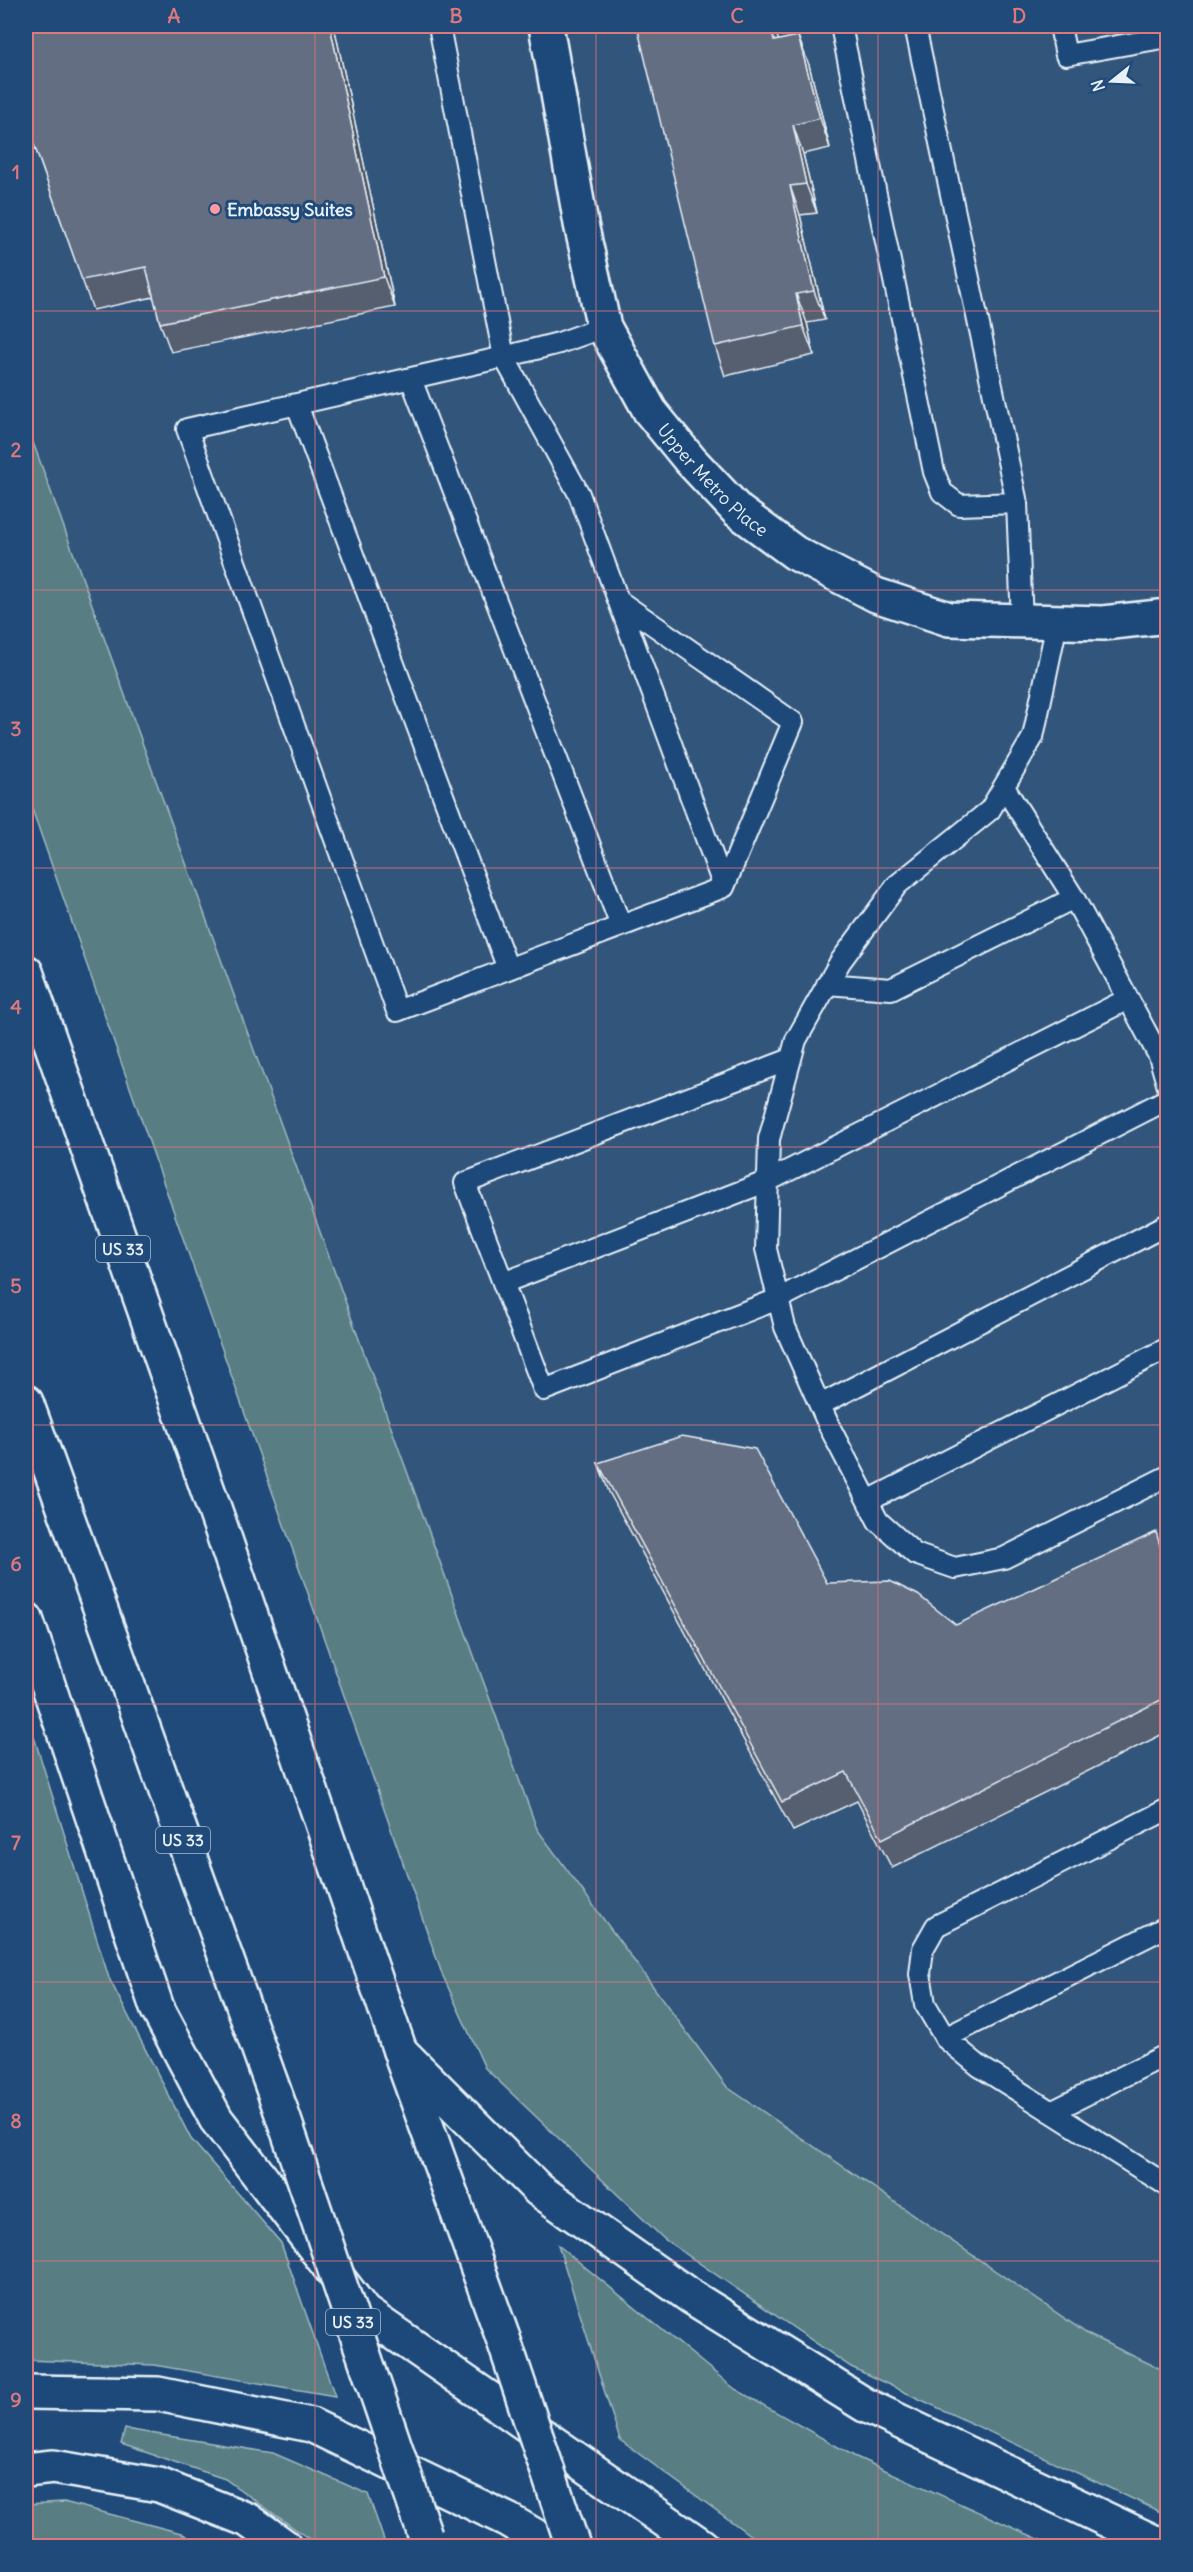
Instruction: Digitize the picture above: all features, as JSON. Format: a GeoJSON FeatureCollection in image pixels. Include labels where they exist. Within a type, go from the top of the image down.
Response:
{"type":"FeatureCollection","features":[{"type":"Feature","properties":{"kind":"main road","name":"Upper Metro Place"},"geometry":{"type":"LineString","coordinates":[[546,26],[581,224],[604,327],[650,411],[690,460],[738,512],[786,546],[876,595],[949,619],[1057,623],[1103,622],[1167,616]]}},
{"type":"Feature","properties":{"kind":"main road","name":"US 33"},"geometry":{"type":"LineString","coordinates":[[26,972],[224,1537],[399,2051],[503,2338],[573,2547]]}},
{"type":"Feature","properties":{"kind":"main road","name":"US 33"},"geometry":{"type":"LineString","coordinates":[[26,1402],[280,2108],[427,2541]]}},
{"type":"Feature","properties":{"kind":"main road"},"geometry":{"type":"LineString","coordinates":[[26,1619],[157,2008],[216,2119],[364,2312],[702,2547]]}},
{"type":"Feature","properties":{"kind":"main road"},"geometry":{"type":"LineString","coordinates":[[399,2051],[539,2190],[690,2296],[865,2405],[1162,2547]]}},
{"type":"Feature","properties":{"kind":"main road"},"geometry":{"type":"LineString","coordinates":[[26,2392],[158,2394],[311,2425],[508,2520],[552,2547]]}},
{"type":"Feature","properties":{"kind":"main road"},"geometry":{"type":"LineString","coordinates":[[26,2470],[53,2467],[159,2485],[248,2520],[284,2547]]}},
{"type":"Feature","properties":{"kind":"lane"},"geometry":{"type":"LineString","coordinates":[[439,26],[504,357],[579,494],[724,887]]}},
{"type":"Feature","properties":{"kind":"lane"},"geometry":{"type":"LineString","coordinates":[[841,26],[934,472],[942,492],[959,505],[1017,503]]}},
{"type":"Feature","properties":{"kind":"lane"},"geometry":{"type":"LineString","coordinates":[[915,26],[1017,503],[1022,622]]}},
{"type":"Feature","properties":{"kind":"lane"},"geometry":{"type":"LineString","coordinates":[[1060,26],[1066,55],[1167,37]]}},
{"type":"Feature","properties":{"kind":"lane"},"geometry":{"type":"LineString","coordinates":[[604,327],[559,343],[504,357],[187,429],[397,1011],[724,887],[793,722],[619,602]]}},
{"type":"Feature","properties":{"kind":"lane"},"geometry":{"type":"LineString","coordinates":[[411,379],[621,926]]}},
{"type":"Feature","properties":{"kind":"lane"},"geometry":{"type":"LineString","coordinates":[[297,405],[507,969]]}},
{"type":"Feature","properties":{"kind":"lane"},"geometry":{"type":"LineString","coordinates":[[1057,623],[1033,737],[990,810],[897,885],[840,962],[796,1040],[769,1139],[766,1249],[785,1327],[820,1405],[878,1521],[915,1554],[955,1568],[1004,1558],[1167,1476]]}},
{"type":"Feature","properties":{"kind":"lane"},"geometry":{"type":"LineString","coordinates":[[1004,787],[1074,898],[1159,1056],[1167,1087]]}},
{"type":"Feature","properties":{"kind":"lane"},"geometry":{"type":"LineString","coordinates":[[827,984],[891,989],[1074,898]]}},
{"type":"Feature","properties":{"kind":"lane"},"geometry":{"type":"LineString","coordinates":[[503,1283],[768,1181],[1128,999]]}},
{"type":"Feature","properties":{"kind":"lane"},"geometry":{"type":"LineString","coordinates":[[790,1059],[465,1183],[544,1390],[778,1299],[1167,1099]]}},
{"type":"Feature","properties":{"kind":"lane"},"geometry":{"type":"LineString","coordinates":[[820,1405],[1167,1224]]}},
{"type":"Feature","properties":{"kind":"lane"},"geometry":{"type":"LineString","coordinates":[[868,1502],[1167,1348]]}},
{"type":"Feature","properties":{"kind":"lane"},"geometry":{"type":"LineString","coordinates":[[1167,1809],[936,1926],[923,1949],[920,1974],[925,2004],[945,2038],[979,2066],[1167,2185]]}},
{"type":"Feature","properties":{"kind":"lane"},"geometry":{"type":"LineString","coordinates":[[945,2038],[1167,1926]]}},
{"type":"Feature","properties":{"kind":"lane"},"geometry":{"type":"LineString","coordinates":[[1051,2112],[1167,2054]]}},
{"type":"Feature","properties":{"kind":"shaded area"},"geometry":{"type":"Polygon","coordinates":[[[26,26],[1167,26],[1167,2372],[1089,2335],[727,2087],[537,1829],[26,423],[26,26]]]}},
{"type":"Feature","properties":{"kind":"green space"},"geometry":{"type":"Polygon","coordinates":[[[26,423],[537,1829],[727,2087],[1089,2335],[1167,2372],[1167,2515],[851,2367],[664,2239],[485,2068],[442,1974],[26,792],[26,423]]]}},
{"type":"Feature","properties":{"kind":"green space"},"geometry":{"type":"Polygon","coordinates":[[[26,1711],[109,1978],[191,2139],[281,2243],[335,2396],[154,2365],[26,2360],[26,1711]]]}},
{"type":"Feature","properties":{"kind":"green space"},"geometry":{"type":"Polygon","coordinates":[[[558,2245],[735,2389],[854,2456],[1054,2546],[765,2546],[620,2440],[558,2245]]]}},
{"type":"Feature","properties":{"kind":"green space"},"geometry":{"type":"Polygon","coordinates":[[[125,2429],[273,2453],[368,2494],[386,2546],[319,2546],[225,2479],[121,2444],[125,2429]]]}},
{"type":"Feature","properties":{"kind":"green space"},"geometry":{"type":"Polygon","coordinates":[[[64,2502],[181,2533],[204,2546],[26,2546],[26,2504],[64,2502]]]}},
{"type":"Feature","properties":{"kind":"building","name":"Embassy Suites"},"geometry":{"type":"Polygon","coordinates":[[[26,26],[330,26],[384,277],[160,323],[146,267],[82,280],[26,122],[26,26]]]}},
{"type":"Feature","properties":{"kind":"building"},"geometry":{"type":"Polygon","coordinates":[[[637,26],[771,26],[774,41],[798,36],[820,118],[793,125],[806,184],[790,186],[814,291],[796,294],[803,326],[715,346],[637,26]]]}},
{"type":"Feature","properties":{"kind":"building"},"geometry":{"type":"Polygon","coordinates":[[[682,1436],[755,1449],[827,1583],[890,1581],[918,1595],[956,1625],[1156,1532],[1167,1568],[1167,1697],[882,1839],[846,1772],[782,1802],[598,1463],[682,1436]]]}},
{"type":"Feature","properties":{"kind":"place","name":"Embassy Suites"},"geometry":{"type":"Point","coordinates":[215,209]}}]}
